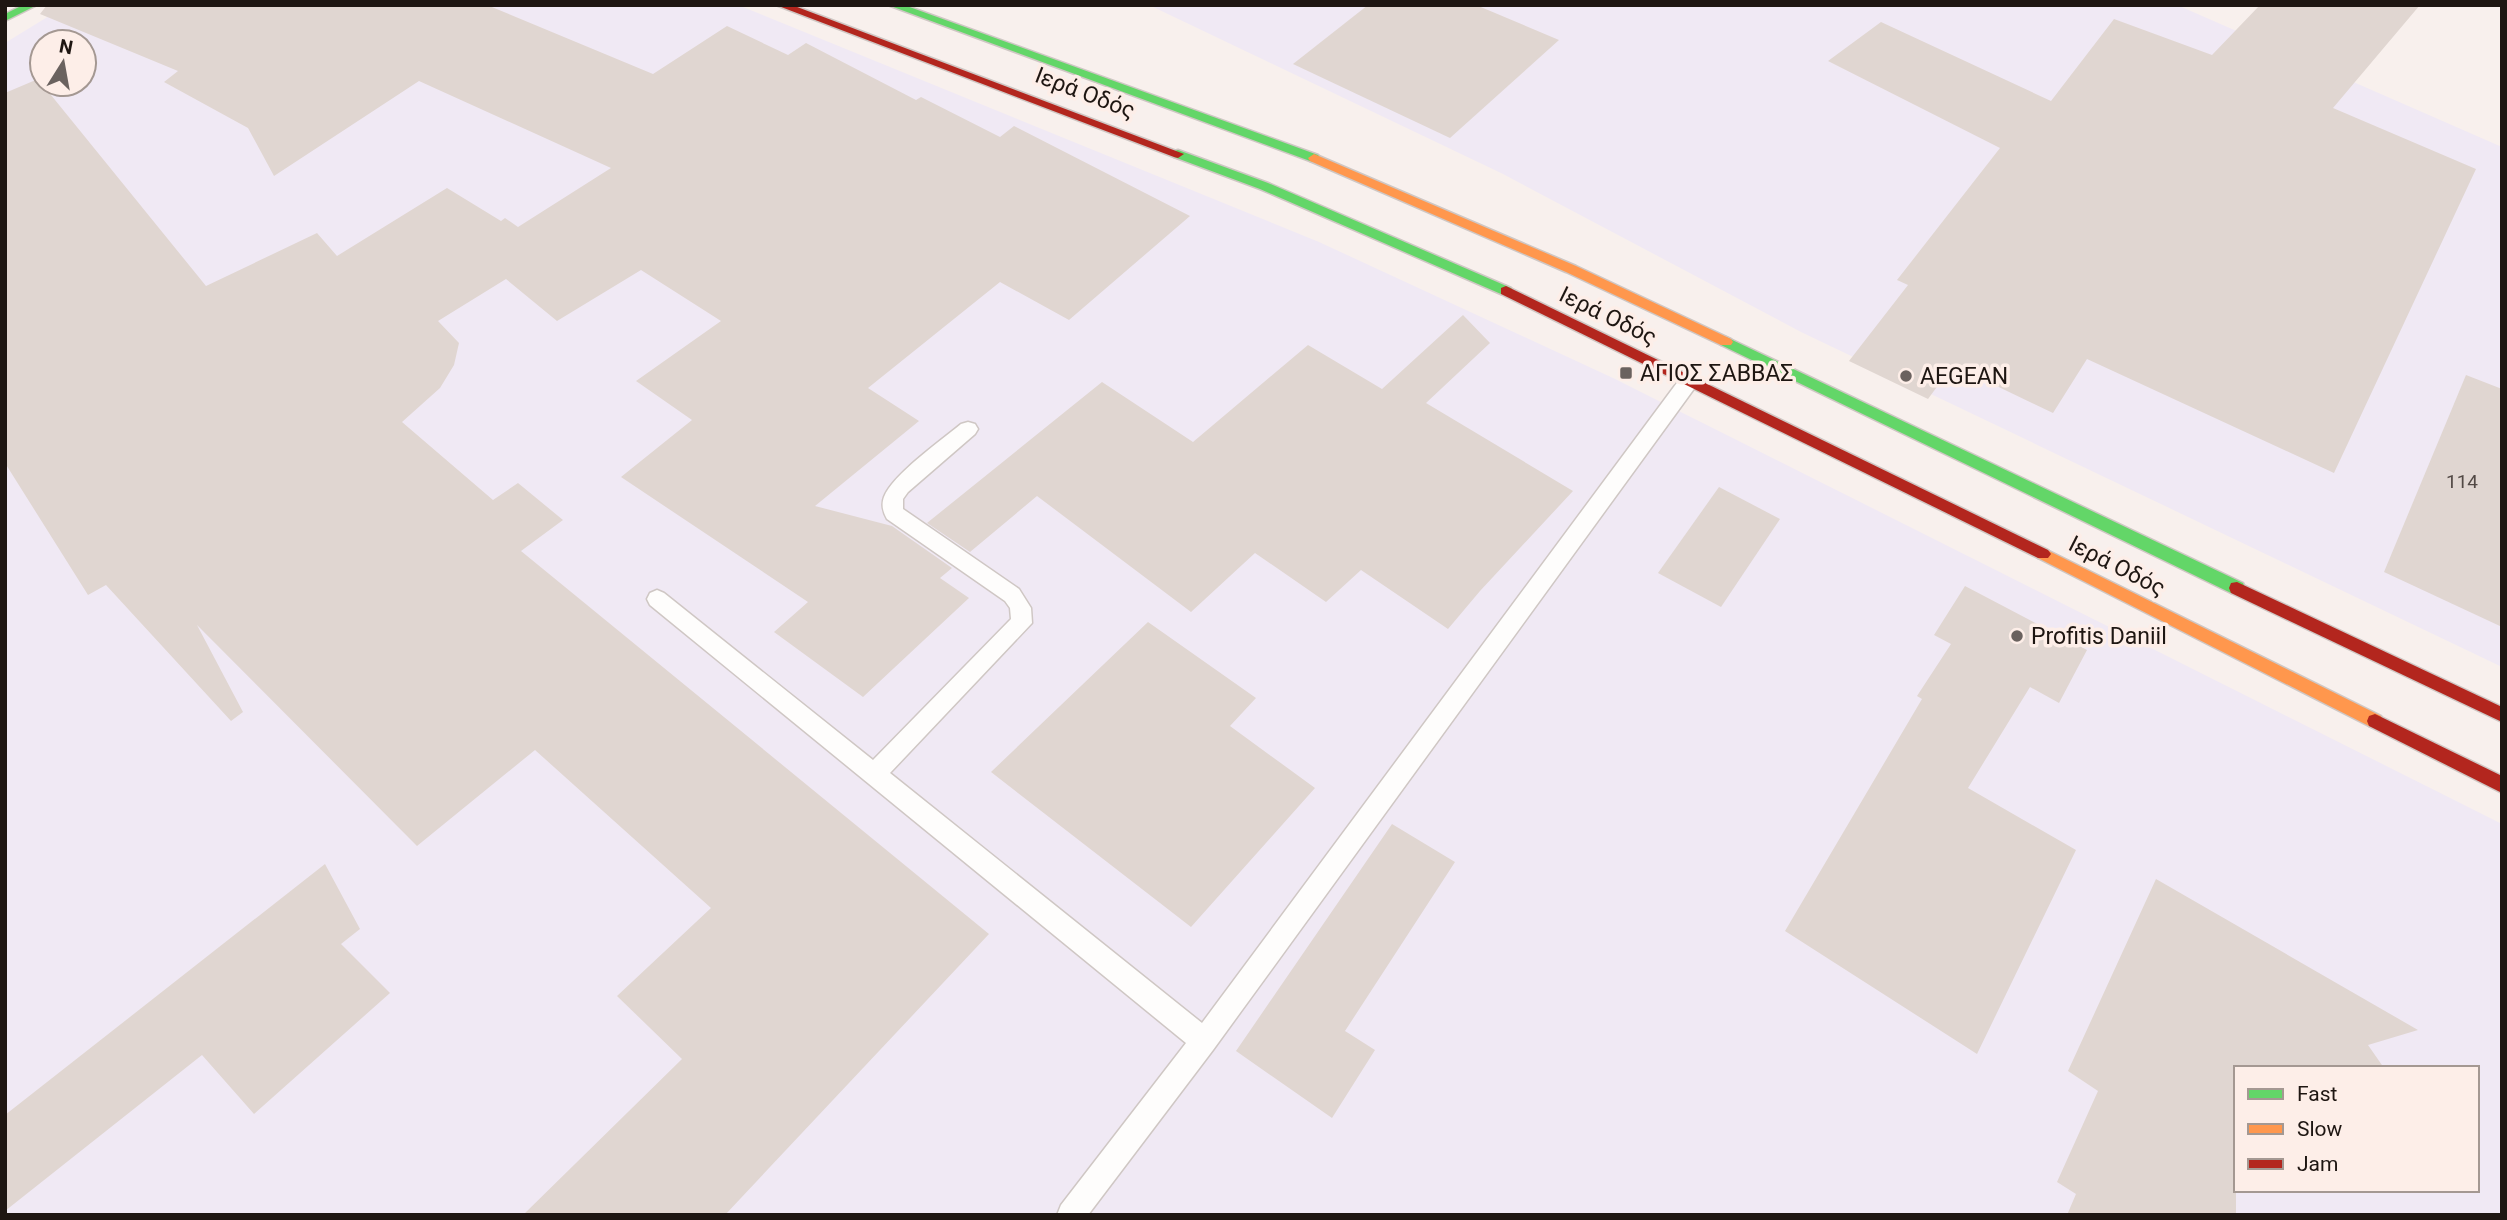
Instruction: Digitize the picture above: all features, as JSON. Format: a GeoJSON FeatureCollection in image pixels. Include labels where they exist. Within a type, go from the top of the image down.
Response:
{"type":"FeatureCollection","features":[{"type":"Feature","properties":{"kind":"main road"},"geometry":{"type":"LineString","coordinates":[[5,18],[32,5]]}},
{"type":"Feature","properties":{"kind":"main road","name":"Ιερά Οδός"},"geometry":{"type":"LineString","coordinates":[[781,5],[1294,198],[1497,287],[1945,505],[2502,785]]}},
{"type":"Feature","properties":{"kind":"main road","name":"Ιερά Οδός"},"geometry":{"type":"LineString","coordinates":[[893,5],[1299,152],[1399,193],[1732,345],[2502,715]]}},
{"type":"Feature","properties":{"kind":"lane"},"geometry":{"type":"LineString","coordinates":[[1071,1215],[1204,1041],[1689,381]]}},
{"type":"Feature","properties":{"kind":"lane"},"geometry":{"type":"LineString","coordinates":[[874,774],[1021,623],[1022,613],[1012,596],[894,513],[891,505],[894,495],[901,487],[968,429]]}},
{"type":"Feature","properties":{"kind":"lane"},"geometry":{"type":"LineString","coordinates":[[657,598],[1204,1041]]}},
{"type":"Feature","properties":{"kind":"shaded area"},"geometry":{"type":"Polygon","coordinates":[[[67,5],[738,5],[1319,242],[1613,378],[2502,824],[2502,1215],[5,1215],[5,43],[28,29],[28,98],[98,98],[98,28],[29,28],[67,5]]]}},
{"type":"Feature","properties":{"kind":"shaded area"},"geometry":{"type":"Polygon","coordinates":[[[1149,5],[2177,5],[2502,147],[2502,667],[1801,332],[1503,174],[1149,5]]]}},
{"type":"Feature","properties":{"kind":"building"},"geometry":{"type":"Polygon","coordinates":[[[47,5],[487,5],[653,74],[727,26],[788,55],[806,43],[916,100],[921,97],[1000,137],[1014,126],[1190,216],[1069,320],[1000,282],[868,388],[919,421],[815,506],[892,526],[952,568],[940,578],[969,598],[863,697],[774,632],[808,602],[621,477],[692,420],[636,381],[721,321],[641,270],[557,321],[506,279],[438,321],[459,343],[454,365],[440,388],[402,422],[493,500],[518,483],[563,520],[521,551],[989,934],[725,1215],[523,1215],[682,1059],[617,996],[711,908],[535,750],[417,846],[197,625],[243,712],[231,721],[106,585],[88,595],[5,463],[5,93],[28,83],[28,98],[53,98],[206,286],[317,233],[337,256],[447,188],[501,221],[505,218],[518,227],[611,168],[419,81],[274,176],[248,128],[164,82],[178,71],[98,38],[98,28],[74,28],[40,14],[47,5]]]}},
{"type":"Feature","properties":{"kind":"building"},"geometry":{"type":"Polygon","coordinates":[[[1368,5],[1476,5],[1559,40],[1450,138],[1293,64],[1368,5]]]}},
{"type":"Feature","properties":{"kind":"building"},"geometry":{"type":"Polygon","coordinates":[[[2260,5],[2420,5],[2333,108],[2476,169],[2334,473],[2087,359],[2053,413],[1953,365],[1928,399],[1849,361],[1908,285],[1897,280],[2000,148],[1828,61],[1881,22],[2051,101],[2114,19],[2212,55],[2260,5]]]}},
{"type":"Feature","properties":{"kind":"building"},"geometry":{"type":"Polygon","coordinates":[[[1463,315],[1490,343],[1426,403],[1573,491],[1448,629],[1361,570],[1326,602],[1255,553],[1191,612],[1037,496],[970,552],[927,523],[1102,382],[1193,442],[1308,345],[1382,389],[1463,315]]]}},
{"type":"Feature","properties":{"kind":"building"},"geometry":{"type":"Polygon","coordinates":[[[2466,375],[2502,389],[2502,627],[2384,572],[2466,375]]]}},
{"type":"Feature","properties":{"kind":"building"},"geometry":{"type":"Polygon","coordinates":[[[1719,487],[1780,519],[1721,607],[1658,573],[1719,487]]]}},
{"type":"Feature","properties":{"kind":"building"},"geometry":{"type":"Polygon","coordinates":[[[1965,586],[2087,650],[2059,703],[2030,687],[1968,788],[2076,850],[1977,1054],[1785,931],[1922,699],[1917,696],[1951,644],[1934,635],[1965,586]]]}},
{"type":"Feature","properties":{"kind":"building"},"geometry":{"type":"Polygon","coordinates":[[[1148,622],[1256,698],[1230,726],[1315,788],[1191,927],[991,772],[1148,622]]]}},
{"type":"Feature","properties":{"kind":"building"},"geometry":{"type":"Polygon","coordinates":[[[1392,824],[1455,862],[1345,1031],[1375,1050],[1332,1118],[1236,1051],[1392,824]]]}},
{"type":"Feature","properties":{"kind":"building"},"geometry":{"type":"Polygon","coordinates":[[[325,864],[360,929],[341,944],[390,993],[254,1114],[202,1055],[5,1211],[5,1115],[325,864]]]}},
{"type":"Feature","properties":{"kind":"building"},"geometry":{"type":"Polygon","coordinates":[[[2156,879],[2418,1030],[2368,1045],[2383,1066],[2234,1066],[2236,1215],[2067,1215],[2076,1194],[2057,1182],[2098,1091],[2068,1071],[2156,879]]]}},
{"type":"Feature","properties":{"kind":"traffic: fast"},"geometry":{"type":"LineString","coordinates":[[5,18],[32,5]]}},
{"type":"Feature","properties":{"kind":"traffic: fast"},"geometry":{"type":"LineString","coordinates":[[893,5],[1314,158]]}},
{"type":"Feature","properties":{"kind":"traffic: fast"},"geometry":{"type":"LineString","coordinates":[[1178,154],[1264,186],[1506,291]]}},
{"type":"Feature","properties":{"kind":"traffic: fast"},"geometry":{"type":"LineString","coordinates":[[1726,342],[2237,588]]}},
{"type":"Feature","properties":{"kind":"traffic: slow"},"geometry":{"type":"LineString","coordinates":[[1314,158],[1571,269],[1726,342]]}},
{"type":"Feature","properties":{"kind":"traffic: slow"},"geometry":{"type":"LineString","coordinates":[[2043,554],[2375,721]]}},
{"type":"Feature","properties":{"kind":"traffic: jam"},"geometry":{"type":"LineString","coordinates":[[781,5],[1178,154]]}},
{"type":"Feature","properties":{"kind":"traffic: jam"},"geometry":{"type":"LineString","coordinates":[[1506,291],[2043,554]]}},
{"type":"Feature","properties":{"kind":"traffic: jam"},"geometry":{"type":"LineString","coordinates":[[2237,588],[2502,715]]}},
{"type":"Feature","properties":{"kind":"traffic: jam"},"geometry":{"type":"LineString","coordinates":[[2375,721],[2502,785]]}},
{"type":"Feature","properties":{"kind":"place","name":"ΑΓΙΟΣ ΣΑΒΒΑΣ"},"geometry":{"type":"Point","coordinates":[1626,373]}},
{"type":"Feature","properties":{"kind":"place","name":"AEGEAN"},"geometry":{"type":"Point","coordinates":[1906,376]}},
{"type":"Feature","properties":{"kind":"place","name":"Profitis Daniil"},"geometry":{"type":"Point","coordinates":[2017,636]}}]}
